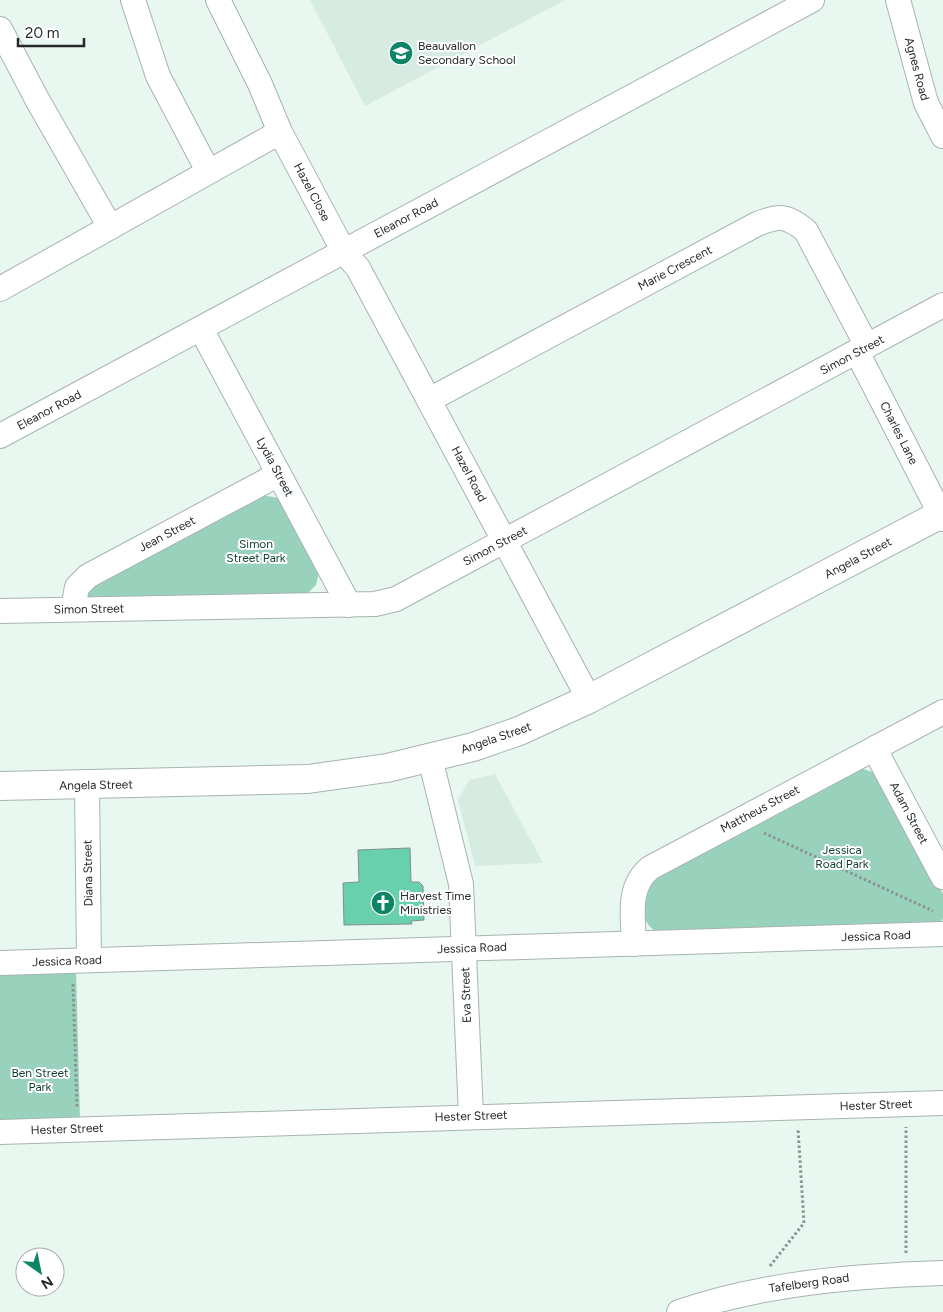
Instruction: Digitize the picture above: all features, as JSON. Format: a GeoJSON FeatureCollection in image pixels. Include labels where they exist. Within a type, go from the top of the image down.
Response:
{"type":"FeatureCollection","features":[{"type":"Feature","properties":{"kind":"street"},"geometry":{"type":"LineString","coordinates":[[133,0],[158,76],[208,171]]}},
{"type":"Feature","properties":{"kind":"street","name":"Hazel Close"},"geometry":{"type":"LineString","coordinates":[[218,0],[260,84],[280,132],[344,252]]}},
{"type":"Feature","properties":{"kind":"street","name":"Eleanor Road"},"geometry":{"type":"LineString","coordinates":[[0,436],[812,0]]}},
{"type":"Feature","properties":{"kind":"street","name":"Agnes Road"},"geometry":{"type":"LineString","coordinates":[[898,0],[926,104],[943,136]]}},
{"type":"Feature","properties":{"kind":"street"},"geometry":{"type":"LineString","coordinates":[[0,29],[38,101],[110,227]]}},
{"type":"Feature","properties":{"kind":"street"},"geometry":{"type":"LineString","coordinates":[[0,289],[280,132]]}},
{"type":"Feature","properties":{"kind":"street","name":"Marie Crescent"},"geometry":{"type":"LineString","coordinates":[[429,400],[757,224],[775,217],[793,220],[806,231],[862,349]]}},
{"type":"Feature","properties":{"kind":"street","name":"Hazel Road"},"geometry":{"type":"LineString","coordinates":[[344,252],[358,268],[589,699]]}},
{"type":"Feature","properties":{"kind":"street","name":"Simon Street"},"geometry":{"type":"LineString","coordinates":[[0,611],[349,605],[375,604],[396,599],[943,306]]}},
{"type":"Feature","properties":{"kind":"street","name":"Lydia Street"},"geometry":{"type":"LineString","coordinates":[[201,329],[349,605]]}},
{"type":"Feature","properties":{"kind":"street","name":"Charles Lane"},"geometry":{"type":"LineString","coordinates":[[862,349],[942,516]]}},
{"type":"Feature","properties":{"kind":"street","name":"Jean Street"},"geometry":{"type":"LineString","coordinates":[[74,609],[77,587],[88,576],[279,474]]}},
{"type":"Feature","properties":{"kind":"street","name":"Angela Street"},"geometry":{"type":"LineString","coordinates":[[0,786],[308,779],[360,773],[430,758],[519,731],[589,699],[942,516]]}},
{"type":"Feature","properties":{"kind":"street","name":"Mattheus Street"},"geometry":{"type":"LineString","coordinates":[[634,944],[633,895],[640,876],[650,868],[943,712]]}},
{"type":"Feature","properties":{"kind":"street","name":"Adam Street"},"geometry":{"type":"LineString","coordinates":[[877,747],[881,761],[943,877]]}},
{"type":"Feature","properties":{"kind":"street","name":"Eva Street"},"geometry":{"type":"LineString","coordinates":[[430,758],[458,866],[463,909],[471,1116]]}},
{"type":"Feature","properties":{"kind":"street","name":"Diana Street"},"geometry":{"type":"LineString","coordinates":[[81,960],[87,785]]}},
{"type":"Feature","properties":{"kind":"street","name":"Jessica Road"},"geometry":{"type":"LineString","coordinates":[[0,963],[943,934]]}},
{"type":"Feature","properties":{"kind":"street","name":"Hester Street"},"geometry":{"type":"LineString","coordinates":[[0,1132],[471,1116],[943,1103]]}},
{"type":"Feature","properties":{"kind":"street","name":"Tafelberg Road"},"geometry":{"type":"LineString","coordinates":[[679,1312],[744,1294],[822,1280],[943,1273]]}},
{"type":"Feature","properties":{"kind":"path"},"geometry":{"type":"LineString","coordinates":[[739,821],[934,911]]}},
{"type":"Feature","properties":{"kind":"path"},"geometry":{"type":"LineString","coordinates":[[77,1129],[81,960]]}},
{"type":"Feature","properties":{"kind":"path"},"geometry":{"type":"LineString","coordinates":[[906,1274],[908,1104]]}},
{"type":"Feature","properties":{"kind":"path"},"geometry":{"type":"LineString","coordinates":[[744,1294],[780,1255],[804,1223],[797,1106]]}},
{"type":"Feature","properties":{"kind":"shaded area","name":"Beauvallon Secondary School"},"geometry":{"type":"Polygon","coordinates":[[[310,0],[565,0],[365,106],[310,0]]]}},
{"type":"Feature","properties":{"kind":"shaded area"},"geometry":{"type":"Polygon","coordinates":[[[495,774],[543,863],[475,866],[458,800],[469,780],[495,774]]]}},
{"type":"Feature","properties":{"kind":"green space","name":"Simon Street Park"},"geometry":{"type":"Polygon","coordinates":[[[261,495],[279,498],[319,572],[316,585],[305,596],[85,598],[85,587],[261,495]]]}},
{"type":"Feature","properties":{"kind":"green space","name":"Jessica Road Park"},"geometry":{"type":"Polygon","coordinates":[[[860,768],[873,772],[884,782],[943,894],[943,919],[940,923],[657,932],[647,922],[643,911],[646,884],[860,768]]]}},
{"type":"Feature","properties":{"kind":"green space","name":"Ben Street Park"},"geometry":{"type":"Polygon","coordinates":[[[76,969],[80,1119],[0,1122],[0,970],[76,969]]]}},
{"type":"Feature","properties":{"kind":"building","name":"Harvest Time Ministries"},"geometry":{"type":"Polygon","coordinates":[[[410,848],[411,882],[419,882],[423,886],[424,920],[411,921],[412,924],[344,925],[343,883],[359,882],[358,850],[410,848]]]}},
{"type":"Feature","properties":{"kind":"place","name":"Beauvallon Secondary School"},"geometry":{"type":"Point","coordinates":[401,53]}},
{"type":"Feature","properties":{"kind":"place","name":"Harvest Time Ministries"},"geometry":{"type":"Point","coordinates":[383,903]}}]}
